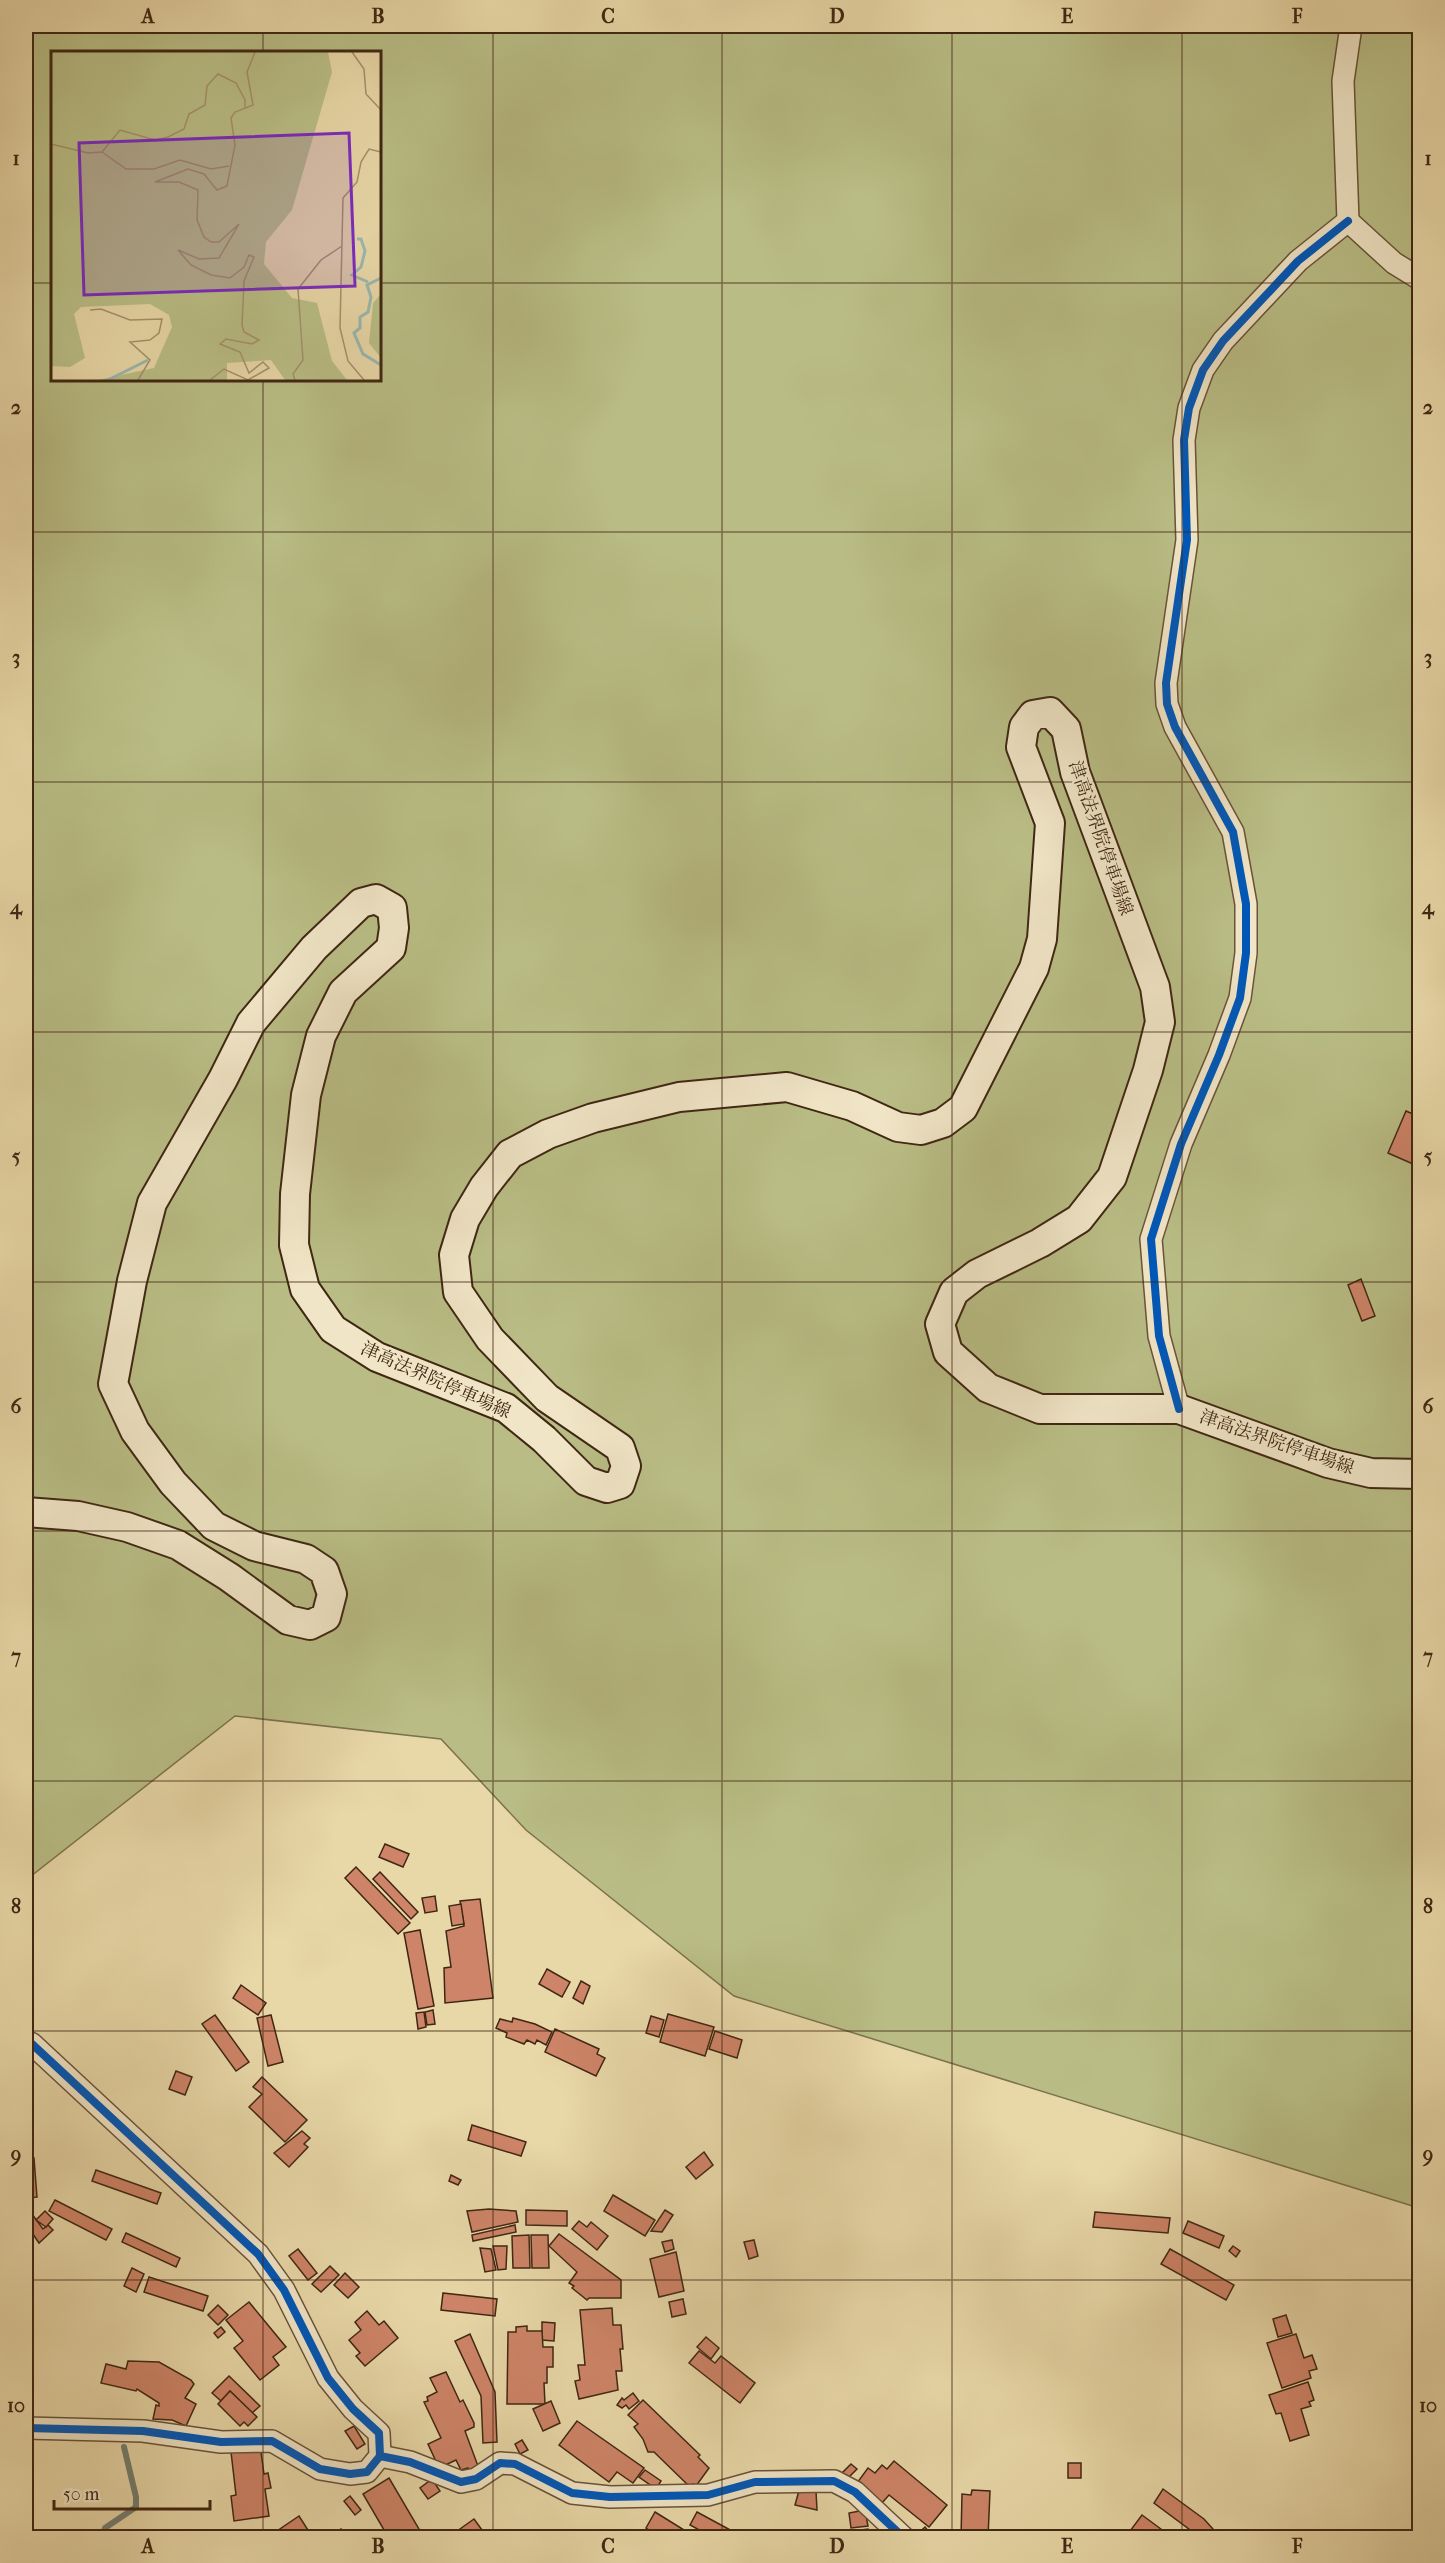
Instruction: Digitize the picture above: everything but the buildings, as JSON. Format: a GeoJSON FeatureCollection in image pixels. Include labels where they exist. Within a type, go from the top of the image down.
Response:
{"type":"FeatureCollection","features":[{"type":"Feature","properties":{"kind":"main road","name":"津高法界院停車場線"},"geometry":{"type":"LineString","coordinates":[[26,1512],[78,1516],[127,1527],[178,1545],[229,1577],[288,1620],[310,1625],[326,1617],[332,1594],[324,1571],[306,1559],[254,1546],[214,1526],[173,1483],[135,1431],[113,1384],[132,1281],[152,1203],[157,1193],[223,1079],[251,1023],[314,948],[361,903],[376,899],[392,908],[394,928],[391,948],[343,992],[321,1036],[306,1095],[295,1194],[294,1245],[305,1289],[333,1329],[377,1357],[506,1408],[544,1439],[586,1482],[607,1488],[620,1484],[626,1466],[620,1448],[547,1398],[490,1339],[458,1292],[454,1255],[470,1211],[484,1187],[510,1154],[548,1134],[593,1118],[679,1097],[787,1087],[852,1106],[898,1127],[921,1130],[943,1123],[963,1108],[1034,968],[1042,939],[1050,823],[1021,747],[1024,727],[1033,715],[1050,712],[1066,729],[1074,772],[1155,987],[1160,1022],[1148,1070],[1112,1177],[1079,1219],[1040,1243],[977,1274],[954,1292],[940,1324],[948,1352],[988,1388],[1040,1409],[1179,1409],[1328,1463],[1371,1473],[1419,1474]]}},
{"type":"Feature","properties":{"kind":"street"},"geometry":{"type":"LineString","coordinates":[[1352,26],[1343,81],[1348,220],[1394,263],[1419,279]]}},
{"type":"Feature","properties":{"kind":"street"},"geometry":{"type":"LineString","coordinates":[[1179,1409],[1159,1336],[1151,1239],[1181,1144],[1219,1055],[1240,998],[1246,953],[1246,904],[1233,832],[1175,727],[1167,704],[1166,682],[1187,540],[1184,440],[1189,408],[1203,370],[1223,341],[1298,261],[1348,220]]}},
{"type":"Feature","properties":{"kind":"street"},"geometry":{"type":"LineString","coordinates":[[26,2041],[32,2044],[258,2254],[284,2290],[328,2378],[353,2409],[379,2433],[380,2456],[366,2472],[350,2474],[321,2469],[272,2441],[221,2442],[143,2431],[26,2428]]}},
{"type":"Feature","properties":{"kind":"street"},"geometry":{"type":"LineString","coordinates":[[380,2456],[410,2462],[461,2482],[476,2479],[500,2463],[515,2464],[572,2493],[610,2497],[708,2494],[755,2482],[834,2481],[855,2492],[904,2538]]}},
{"type":"Feature","properties":{"kind":"green space"},"geometry":{"type":"Polygon","coordinates":[[[26,26],[1419,26],[1419,2208],[734,1996],[526,1830],[441,1739],[235,1716],[26,1880],[26,26]]]}},
{"type":"Feature","properties":{"kind":"waterway"},"geometry":{"type":"LineString","coordinates":[[101,2538],[105,2528],[136,2507],[136,2497],[124,2447]]}},
{"type":"Feature","properties":{"kind":"cycle path"},"geometry":{"type":"LineString","coordinates":[[1179,1409],[1159,1336],[1151,1239],[1181,1144],[1219,1055],[1240,998],[1246,953],[1246,904],[1233,832],[1175,727],[1167,704],[1166,683],[1187,540],[1184,440],[1189,408],[1203,370],[1223,341],[1298,261],[1348,221]]}},
{"type":"Feature","properties":{"kind":"cycle path"},"geometry":{"type":"LineString","coordinates":[[26,2041],[32,2044],[258,2254],[284,2290],[328,2378],[353,2409],[379,2433],[380,2456],[367,2472],[350,2474],[320,2469],[272,2441],[221,2442],[143,2431],[26,2428]]}},
{"type":"Feature","properties":{"kind":"cycle path"},"geometry":{"type":"LineString","coordinates":[[380,2456],[410,2462],[461,2482],[476,2479],[500,2463],[515,2464],[572,2493],[610,2497],[708,2495],[755,2482],[834,2481],[855,2492],[904,2538]]}}]}
